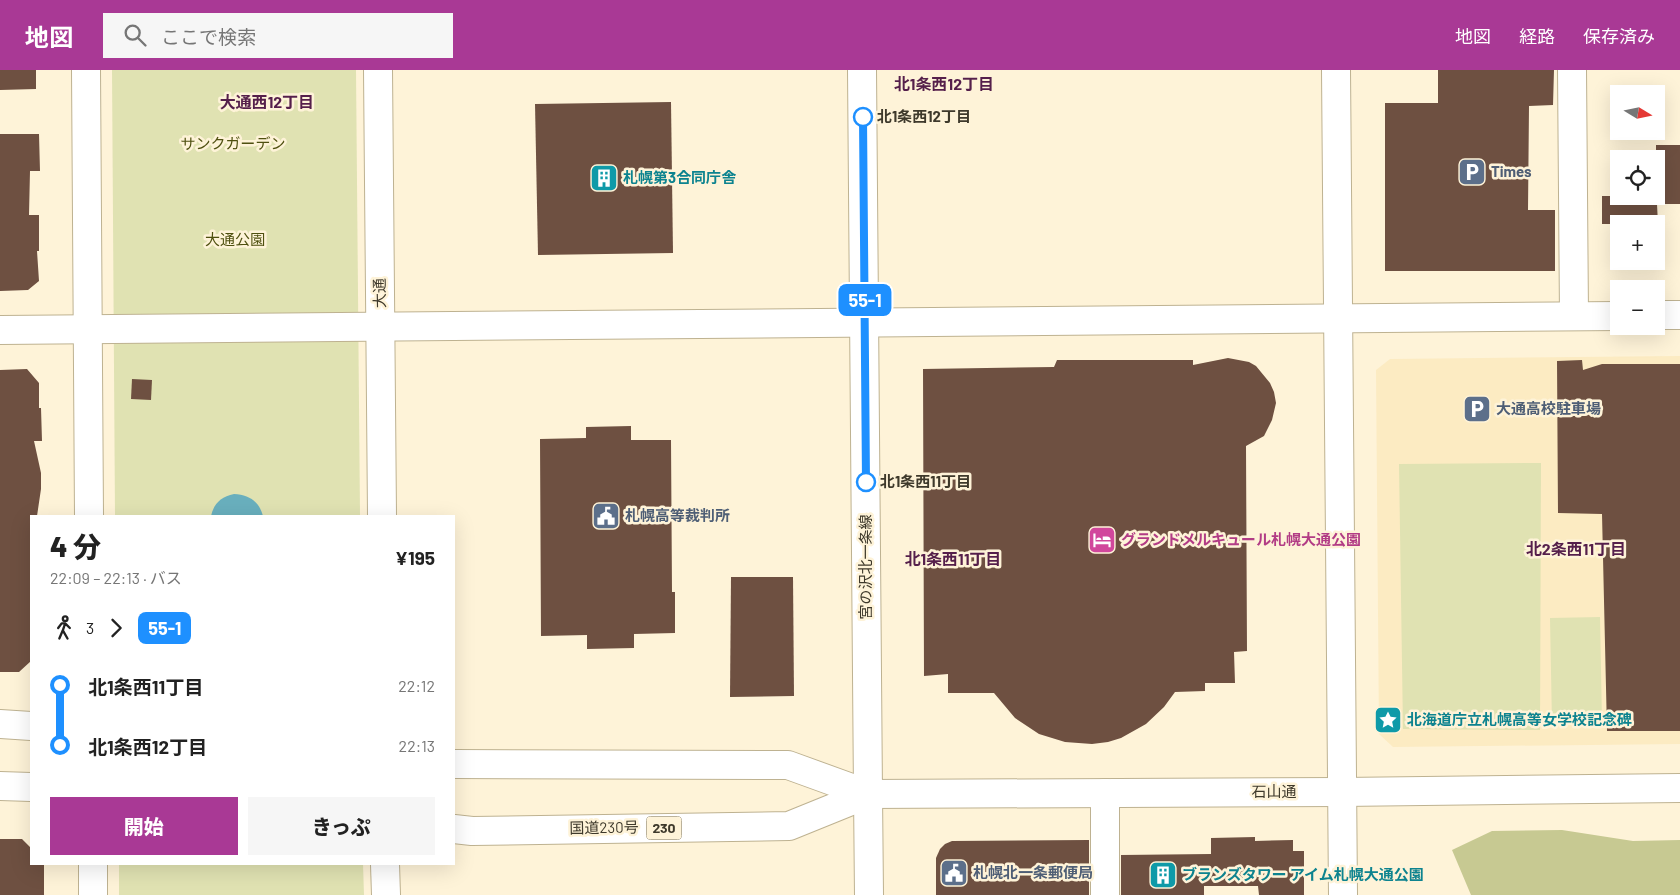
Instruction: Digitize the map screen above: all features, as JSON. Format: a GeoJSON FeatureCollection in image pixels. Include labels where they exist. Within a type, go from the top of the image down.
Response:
{"type":"FeatureCollection","features":[{"type":"Feature","properties":{"kind":"main road"},"geometry":{"type":"LineString","coordinates":[[86,70],[90,515]]}},
{"type":"Feature","properties":{"kind":"main road","name":"大通"},"geometry":{"type":"LineString","coordinates":[[378,70],[382,515]]}},
{"type":"Feature","properties":{"kind":"main road","name":"宮の沢北一条線"},"geometry":{"type":"LineString","coordinates":[[862,70],[868,794]]}},
{"type":"Feature","properties":{"kind":"main road"},"geometry":{"type":"LineString","coordinates":[[1336,70],[1343,895]]}},
{"type":"Feature","properties":{"kind":"main road"},"geometry":{"type":"LineString","coordinates":[[1572,70],[1574,316]]}},
{"type":"Feature","properties":{"kind":"main road"},"geometry":{"type":"LineString","coordinates":[[1665,315],[1680,315]]}},
{"type":"Feature","properties":{"kind":"main road"},"geometry":{"type":"LineString","coordinates":[[0,330],[1610,316]]}},
{"type":"Feature","properties":{"kind":"main road"},"geometry":{"type":"LineString","coordinates":[[0,724],[30,726]]}},
{"type":"Feature","properties":{"kind":"main road"},"geometry":{"type":"LineString","coordinates":[[455,764],[788,766],[868,794],[869,895]]}},
{"type":"Feature","properties":{"kind":"main road"},"geometry":{"type":"LineString","coordinates":[[0,786],[30,787]]}},
{"type":"Feature","properties":{"kind":"main road","name":"石山通"},"geometry":{"type":"LineString","coordinates":[[868,794],[1342,792],[1680,788]]}},
{"type":"Feature","properties":{"kind":"main road"},"geometry":{"type":"LineString","coordinates":[[1105,793],[1105,895]]}},
{"type":"Feature","properties":{"kind":"main road","name":"国道230号"},"geometry":{"type":"LineString","coordinates":[[455,829],[789,826],[868,794]]}},
{"type":"Feature","properties":{"kind":"main road"},"geometry":{"type":"LineString","coordinates":[[92,865],[93,895]]}},
{"type":"Feature","properties":{"kind":"main road"},"geometry":{"type":"LineString","coordinates":[[386,865],[386,895]]}},
{"type":"Feature","properties":{"kind":"shaded area"},"geometry":{"type":"Polygon","coordinates":[[[1680,356],[1680,744],[1393,747],[1379,734],[1376,370],[1390,359],[1680,356]]]}},
{"type":"Feature","properties":{"kind":"green space","name":"大通公園"},"geometry":{"type":"Polygon","coordinates":[[[112,70],[356,70],[360,515],[115,515],[112,70]]]}},
{"type":"Feature","properties":{"kind":"green space"},"geometry":{"type":"Polygon","coordinates":[[[1541,463],[1540,730],[1403,729],[1399,464],[1541,463]]]}},
{"type":"Feature","properties":{"kind":"green space"},"geometry":{"type":"Polygon","coordinates":[[[1600,617],[1602,723],[1552,724],[1550,618],[1600,617]]]}},
{"type":"Feature","properties":{"kind":"green space"},"geometry":{"type":"Polygon","coordinates":[[[1562,830],[1633,841],[1680,840],[1680,895],[1471,895],[1452,850],[1492,831],[1562,830]]]}},
{"type":"Feature","properties":{"kind":"green space"},"geometry":{"type":"Polygon","coordinates":[[[119,865],[363,865],[364,895],[119,895],[119,865]]]}},
{"type":"Feature","properties":{"kind":"water"},"geometry":{"type":"Polygon","coordinates":[[[234,494],[249,497],[259,506],[263,515],[211,515],[219,501],[234,494]]]}},
{"type":"Feature","properties":{"kind":"building"},"geometry":{"type":"Polygon","coordinates":[[[0,70],[36,70],[36,89],[0,90],[0,70]]]}},
{"type":"Feature","properties":{"kind":"building"},"geometry":{"type":"Polygon","coordinates":[[[1438,70],[1554,70],[1553,105],[1529,106],[1528,210],[1555,210],[1555,271],[1385,271],[1385,103],[1438,103],[1438,70]]]}},
{"type":"Feature","properties":{"kind":"building","name":"札幌第3合同庁舎"},"geometry":{"type":"Polygon","coordinates":[[[671,102],[673,253],[538,255],[535,104],[671,102]]]}},
{"type":"Feature","properties":{"kind":"building"},"geometry":{"type":"Polygon","coordinates":[[[0,134],[39,134],[40,171],[30,171],[29,215],[39,215],[39,251],[37,251],[39,281],[28,290],[0,291],[0,134]]]}},
{"type":"Feature","properties":{"kind":"building"},"geometry":{"type":"Polygon","coordinates":[[[1656,145],[1680,145],[1680,204],[1665,204],[1665,150],[1656,150],[1656,145]]]}},
{"type":"Feature","properties":{"kind":"building"},"geometry":{"type":"Polygon","coordinates":[[[1602,196],[1610,196],[1610,205],[1657,205],[1658,215],[1610,215],[1610,224],[1602,224],[1602,196]]]}},
{"type":"Feature","properties":{"kind":"building"},"geometry":{"type":"Polygon","coordinates":[[[1228,358],[1249,362],[1256,366],[1270,383],[1276,403],[1272,420],[1264,436],[1246,446],[1247,651],[1234,652],[1235,683],[1205,683],[1205,691],[1175,692],[1164,707],[1146,724],[1121,738],[1092,744],[1065,742],[1039,734],[1015,718],[994,693],[948,693],[948,674],[924,676],[923,369],[1054,367],[1057,360],[1193,360],[1193,365],[1228,358]]]}},
{"type":"Feature","properties":{"kind":"building"},"geometry":{"type":"Polygon","coordinates":[[[1582,360],[1583,370],[1602,364],[1680,364],[1680,731],[1607,731],[1602,514],[1558,513],[1557,361],[1582,360]]]}},
{"type":"Feature","properties":{"kind":"building"},"geometry":{"type":"Polygon","coordinates":[[[27,369],[39,383],[39,408],[41,408],[42,441],[34,441],[41,473],[41,489],[37,515],[30,515],[30,662],[19,672],[0,672],[0,370],[27,369]]]}},
{"type":"Feature","properties":{"kind":"building"},"geometry":{"type":"Polygon","coordinates":[[[132,379],[152,380],[151,400],[131,399],[132,379]]]}},
{"type":"Feature","properties":{"kind":"building","name":"札幌高等裁判所"},"geometry":{"type":"Polygon","coordinates":[[[631,426],[631,440],[671,440],[672,592],[675,592],[675,633],[634,634],[634,648],[587,649],[587,635],[541,636],[540,439],[586,438],[586,427],[631,426]]]}},
{"type":"Feature","properties":{"kind":"building"},"geometry":{"type":"Polygon","coordinates":[[[731,577],[793,577],[794,696],[730,697],[731,577]]]}},
{"type":"Feature","properties":{"kind":"building"},"geometry":{"type":"Polygon","coordinates":[[[1255,837],[1255,841],[1293,840],[1293,851],[1304,851],[1304,895],[1259,895],[1258,886],[1204,886],[1204,895],[1121,895],[1121,855],[1211,854],[1211,838],[1255,837]]]}},
{"type":"Feature","properties":{"kind":"building"},"geometry":{"type":"Polygon","coordinates":[[[0,839],[22,839],[30,847],[30,865],[44,865],[44,895],[0,895],[0,839]]]}},
{"type":"Feature","properties":{"kind":"building"},"geometry":{"type":"Polygon","coordinates":[[[1089,840],[1089,895],[936,895],[936,858],[940,849],[952,841],[1089,840]]]}},
{"type":"Feature","properties":{"kind":"bus line","name":"55-1"},"geometry":{"type":"LineString","coordinates":[[863,117],[866,482]]}},
{"type":"Feature","properties":{"kind":"place","name":"北1条西12丁目"},"geometry":{"type":"Point","coordinates":[863,117]}},
{"type":"Feature","properties":{"kind":"place","name":"Times"},"geometry":{"type":"Point","coordinates":[1472,172]}},
{"type":"Feature","properties":{"kind":"place","name":"札幌第3合同庁舎"},"geometry":{"type":"Point","coordinates":[604,178]}},
{"type":"Feature","properties":{"kind":"place","name":"大通高校駐車場"},"geometry":{"type":"Point","coordinates":[1477,409]}},
{"type":"Feature","properties":{"kind":"place","name":"北1条西11丁目"},"geometry":{"type":"Point","coordinates":[866,482]}},
{"type":"Feature","properties":{"kind":"place","name":"札幌高等裁判所"},"geometry":{"type":"Point","coordinates":[606,516]}},
{"type":"Feature","properties":{"kind":"place","name":"グランドメルキュール札幌大通公園"},"geometry":{"type":"Point","coordinates":[1102,540]}},
{"type":"Feature","properties":{"kind":"place","name":"北海道庁立札幌高等女学校記念碑"},"geometry":{"type":"Point","coordinates":[1388,720]}},
{"type":"Feature","properties":{"kind":"place","name":"札幌北一条郵便局"},"geometry":{"type":"Point","coordinates":[954,873]}},
{"type":"Feature","properties":{"kind":"place","name":"ブランズタワー アイム札幌大通公園"},"geometry":{"type":"Point","coordinates":[1163,875]}},
{"type":"Feature","properties":{"kind":"district","name":"北1条西12丁目"},"geometry":{"type":"Point","coordinates":[944,84]}},
{"type":"Feature","properties":{"kind":"district","name":"大通西12丁目"},"geometry":{"type":"Point","coordinates":[267,102]}},
{"type":"Feature","properties":{"kind":"district","name":"北2条西11丁目"},"geometry":{"type":"Point","coordinates":[1576,549]}},
{"type":"Feature","properties":{"kind":"district","name":"北1条西11丁目"},"geometry":{"type":"Point","coordinates":[953,559]}},
{"type":"Feature","properties":{"kind":"park label","name":"サンクガーデン"},"geometry":{"type":"Point","coordinates":[233,144]}}]}
